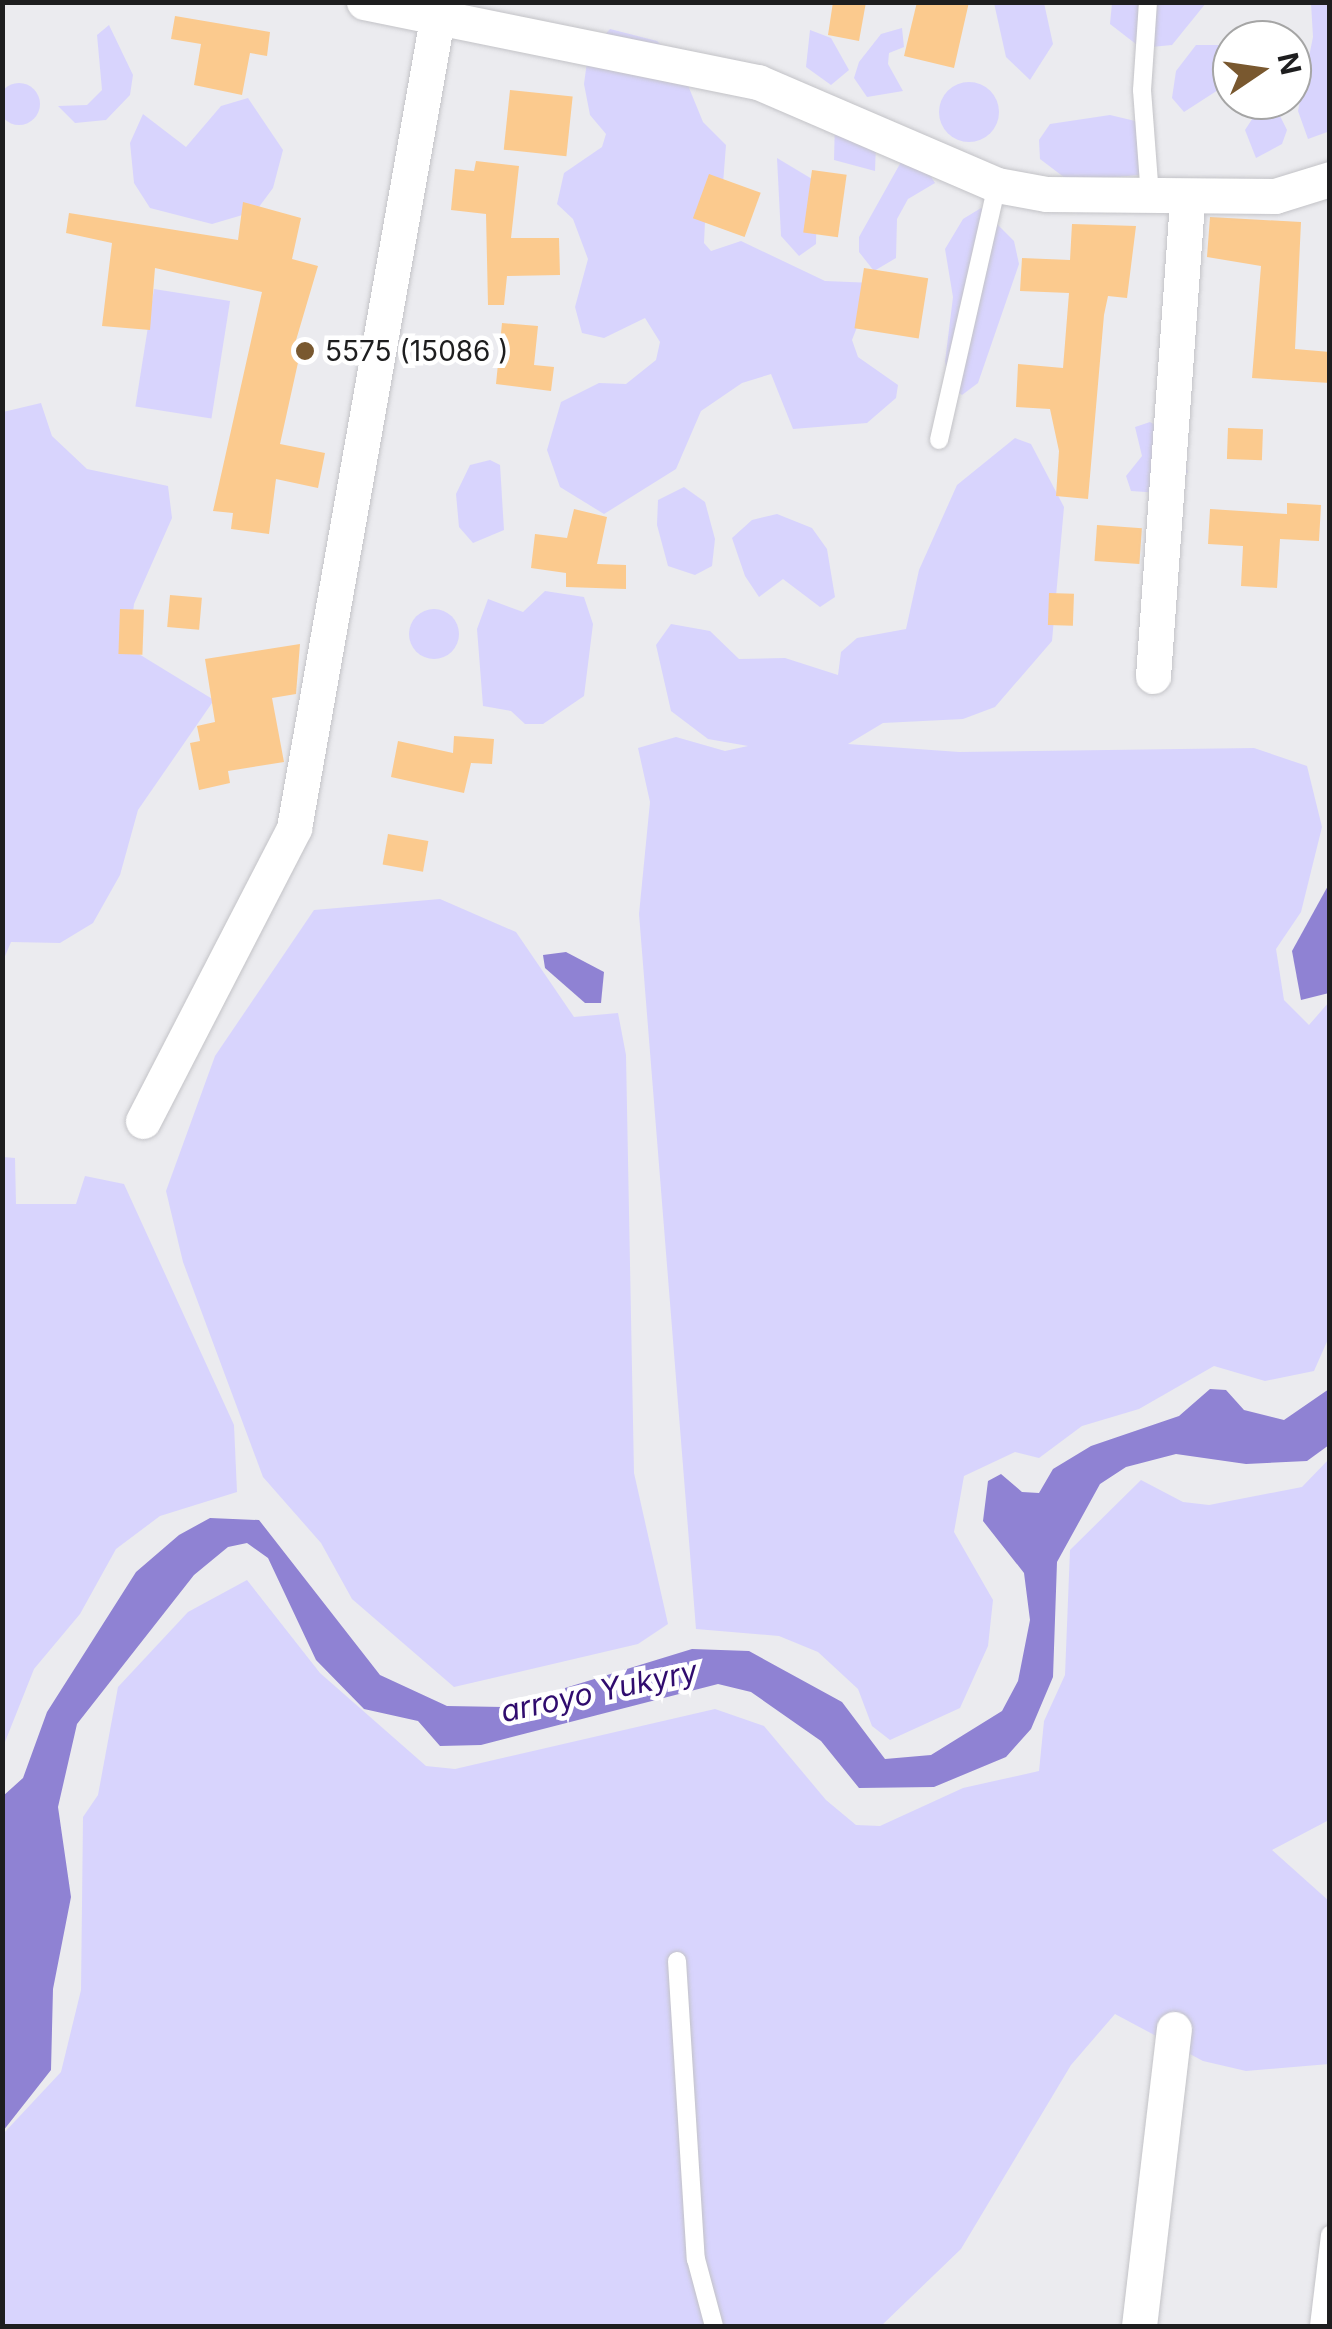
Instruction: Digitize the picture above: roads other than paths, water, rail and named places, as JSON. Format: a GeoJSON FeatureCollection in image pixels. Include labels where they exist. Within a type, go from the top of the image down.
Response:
{"type":"FeatureCollection","features":[{"type":"Feature","properties":{"kind":"street"},"geometry":{"type":"LineString","coordinates":[[364,2],[437,19],[513,18],[758,82],[998,185],[1046,194],[1275,196],[1330,179]]}},
{"type":"Feature","properties":{"kind":"street"},"geometry":{"type":"LineString","coordinates":[[143,1121],[294,828],[437,19]]}},
{"type":"Feature","properties":{"kind":"street"},"geometry":{"type":"LineString","coordinates":[[1153,676],[1187,196]]}},
{"type":"Feature","properties":{"kind":"street"},"geometry":{"type":"LineString","coordinates":[[1138,2326],[1174,2029]]}},
{"type":"Feature","properties":{"kind":"lane"},"geometry":{"type":"LineString","coordinates":[[1148,2],[1142,90],[1150,196]]}},
{"type":"Feature","properties":{"kind":"lane"},"geometry":{"type":"LineString","coordinates":[[939,440],[998,185]]}},
{"type":"Feature","properties":{"kind":"lane"},"geometry":{"type":"LineString","coordinates":[[678,1960],[696,2258],[714,2326]]}},
{"type":"Feature","properties":{"kind":"lane"},"geometry":{"type":"LineString","coordinates":[[1318,2326],[1330,2234]]}},
{"type":"Feature","properties":{"kind":"water"},"geometry":{"type":"Polygon","coordinates":[[[1329,884],[1329,993],[1301,1000],[1292,951],[1329,884]]]}},
{"type":"Feature","properties":{"kind":"water"},"geometry":{"type":"Polygon","coordinates":[[[566,952],[604,972],[601,1003],[585,1003],[545,968],[543,955],[566,952]]]}},
{"type":"Feature","properties":{"kind":"water","name":"arroyo Yukyry"},"geometry":{"type":"Polygon","coordinates":[[[1210,1389],[1226,1390],[1244,1410],[1284,1420],[1329,1389],[1329,1445],[1307,1461],[1246,1464],[1176,1454],[1126,1467],[1100,1484],[1057,1562],[1053,1677],[1031,1729],[1006,1757],[934,1787],[859,1788],[821,1741],[751,1692],[718,1684],[481,1745],[440,1746],[418,1721],[364,1709],[316,1660],[268,1558],[247,1543],[228,1547],[194,1575],[77,1724],[58,1807],[71,1897],[53,1989],[51,2070],[3,2131],[3,1796],[23,1778],[47,1712],[136,1572],[179,1535],[210,1518],[259,1520],[380,1675],[447,1706],[503,1707],[692,1649],[749,1651],[842,1702],[885,1759],[931,1755],[1002,1711],[1018,1681],[1030,1620],[1024,1573],[983,1521],[988,1481],[1001,1474],[1022,1492],[1039,1493],[1053,1469],[1091,1446],[1179,1416],[1210,1389]]]}},
{"type":"Feature","properties":{"kind":"place","name":"5575 (15086 )"},"geometry":{"type":"Point","coordinates":[305,351]}}]}
